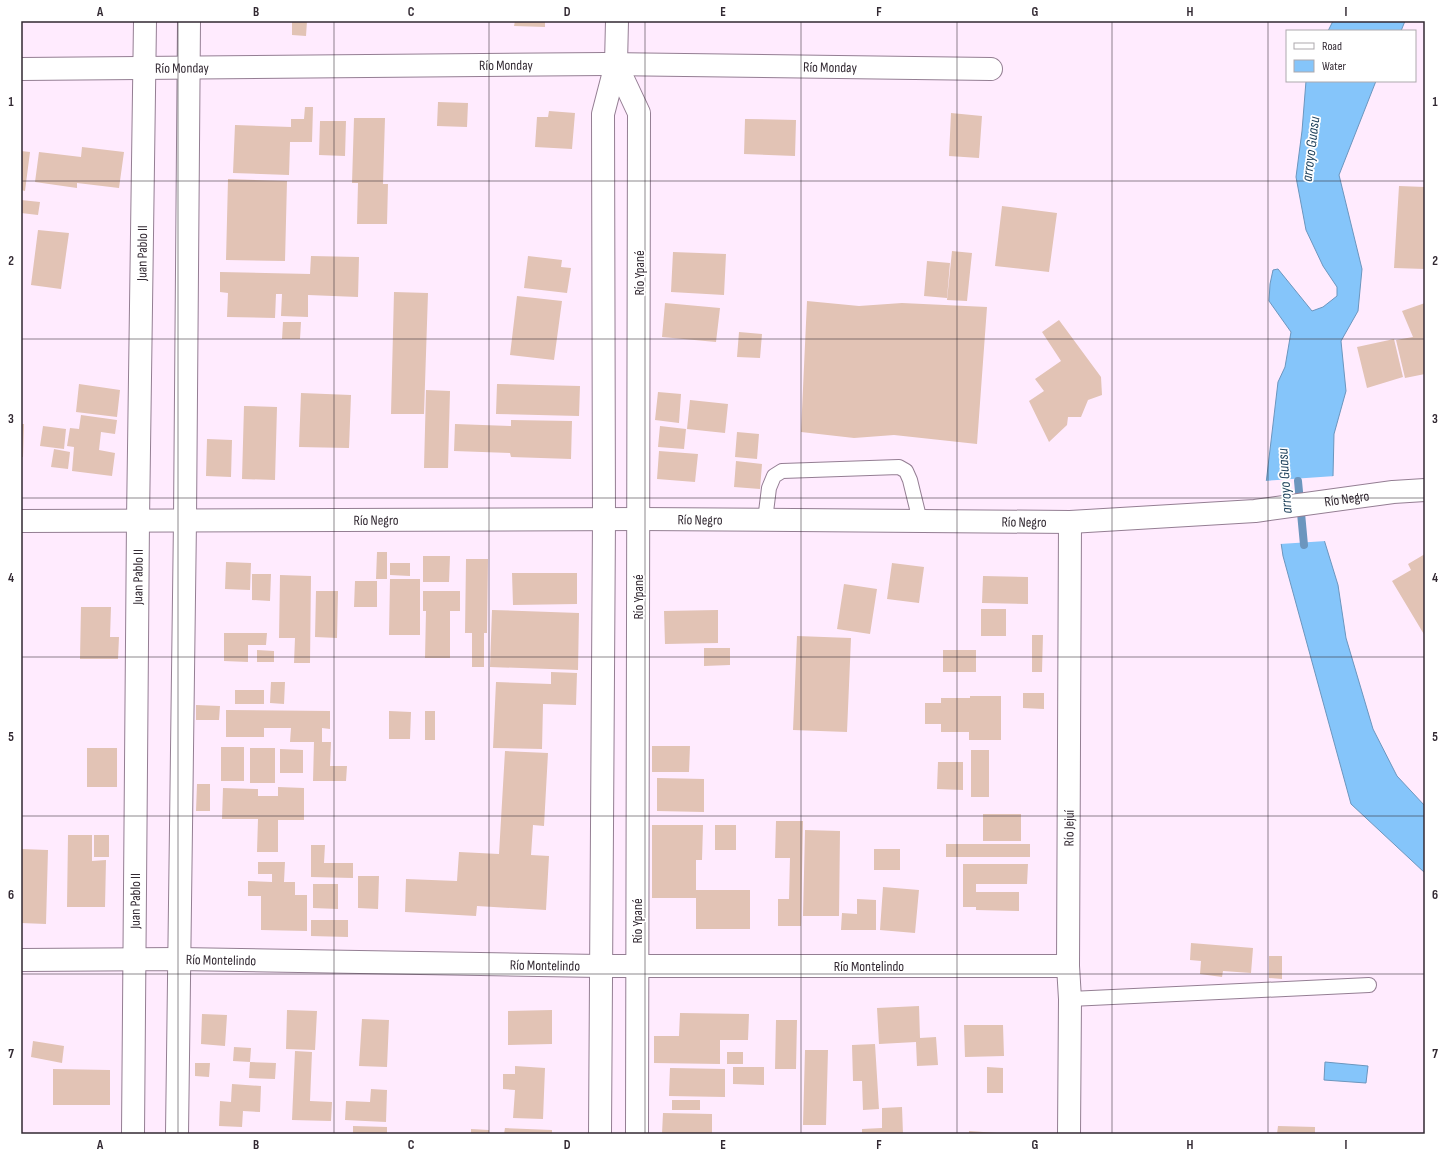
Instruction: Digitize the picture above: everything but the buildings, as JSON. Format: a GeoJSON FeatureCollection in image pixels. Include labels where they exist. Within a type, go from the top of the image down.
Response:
{"type":"FeatureCollection","features":[{"type":"Feature","properties":{"kind":"street","name":"Juan Pablo II"},"geometry":{"type":"LineString","coordinates":[[132,1134],[145,21]]}},
{"type":"Feature","properties":{"kind":"street"},"geometry":{"type":"LineString","coordinates":[[177,1134],[185,520],[189,21]]}},
{"type":"Feature","properties":{"kind":"street","name":"Río Ypané"},"geometry":{"type":"LineString","coordinates":[[600,1134],[604,519],[603,114],[616,64],[617,21]]}},
{"type":"Feature","properties":{"kind":"street","name":"Río Monday"},"geometry":{"type":"LineString","coordinates":[[21,69],[616,64],[991,69]]}},
{"type":"Feature","properties":{"kind":"street","name":"Río Ypané"},"geometry":{"type":"LineString","coordinates":[[616,64],[639,114],[637,1134]]}},
{"type":"Feature","properties":{"kind":"street"},"geometry":{"type":"LineString","coordinates":[[1386,493],[1425,478]]}},
{"type":"Feature","properties":{"kind":"street"},"geometry":{"type":"LineString","coordinates":[[1386,493],[1425,490]]}},
{"type":"Feature","properties":{"kind":"street","name":"Río Negro"},"geometry":{"type":"LineString","coordinates":[[21,521],[639,519],[1070,522],[1255,512],[1386,493]]}},
{"type":"Feature","properties":{"kind":"street","name":"Río Jejuí"},"geometry":{"type":"LineString","coordinates":[[1069,1134],[1070,999],[1068,966],[1070,522]]}},
{"type":"Feature","properties":{"kind":"street","name":"Río Montelindo"},"geometry":{"type":"LineString","coordinates":[[21,960],[179,959],[600,966],[1068,966]]}},
{"type":"Feature","properties":{"kind":"lane"},"geometry":{"type":"LineString","coordinates":[[765,520],[769,488],[774,476],[782,471],[899,467],[906,471],[910,480],[920,521]]}},
{"type":"Feature","properties":{"kind":"lane"},"geometry":{"type":"LineString","coordinates":[[1070,999],[1369,985]]}},
{"type":"Feature","properties":{"kind":"water"},"geometry":{"type":"Polygon","coordinates":[[[1333,21],[1405,21],[1401,30],[1328,30],[1333,21]]]}},
{"type":"Feature","properties":{"kind":"water"},"geometry":{"type":"Polygon","coordinates":[[[1306,82],[1376,82],[1339,175],[1362,269],[1358,311],[1341,341],[1346,391],[1334,434],[1333,476],[1313,490],[1265,492],[1278,382],[1285,367],[1291,332],[1269,301],[1273,270],[1278,269],[1312,311],[1323,307],[1337,296],[1337,287],[1323,266],[1306,230],[1296,177],[1306,82]]]}},
{"type":"Feature","properties":{"kind":"water"},"geometry":{"type":"Polygon","coordinates":[[[1322,533],[1338,585],[1346,638],[1373,729],[1397,776],[1425,806],[1425,873],[1351,804],[1283,556],[1280,536],[1322,533]]]}},
{"type":"Feature","properties":{"kind":"water"},"geometry":{"type":"Polygon","coordinates":[[[1325,1062],[1368,1066],[1366,1083],[1324,1080],[1325,1062]]]}},
{"type":"Feature","properties":{"kind":"pier"},"geometry":{"type":"Polygon","coordinates":[[[1335,476],[1313,492],[1263,493],[1264,481],[1335,476]]]}},
{"type":"Feature","properties":{"kind":"pier"},"geometry":{"type":"Polygon","coordinates":[[[1322,531],[1326,541],[1280,544],[1278,535],[1280,534],[1322,531]]]}},
{"type":"Feature","properties":{"kind":"waterway","name":"arroyo Guasu"},"geometry":{"type":"LineString","coordinates":[[1298,481],[1304,545]]}}]}
